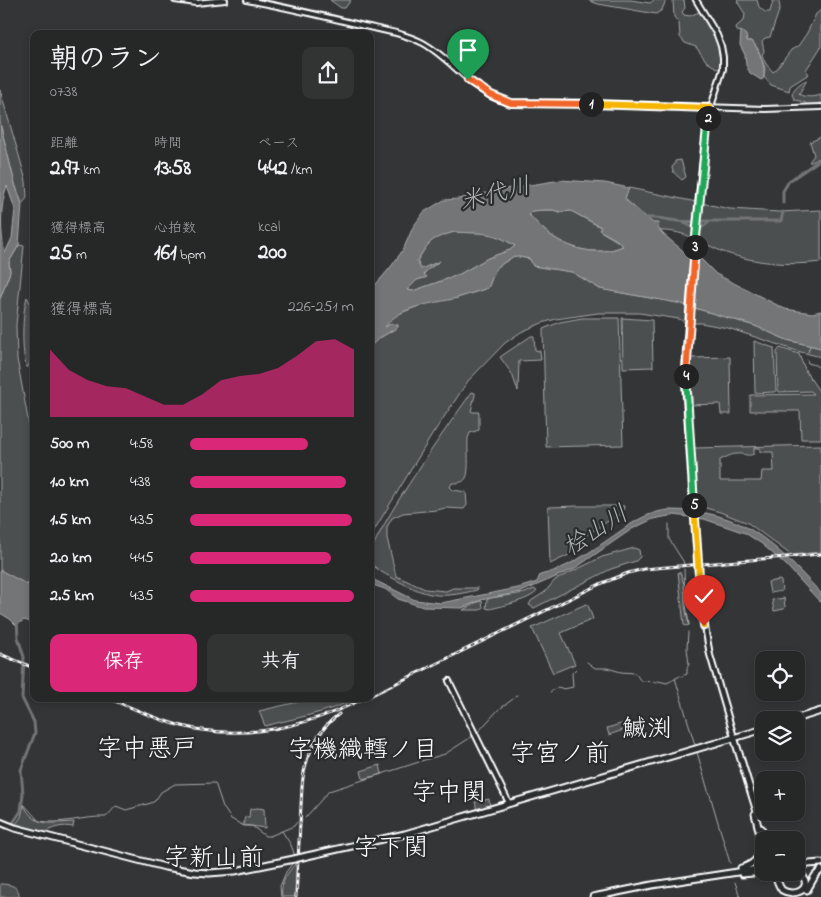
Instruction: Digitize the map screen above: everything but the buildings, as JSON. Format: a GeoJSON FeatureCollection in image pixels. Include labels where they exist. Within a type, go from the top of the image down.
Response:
{"type":"FeatureCollection","features":[{"type":"Feature","properties":{"kind":"highway"},"geometry":{"type":"LineString","coordinates":[[805,716],[821,711]]}},
{"type":"Feature","properties":{"kind":"highway"},"geometry":{"type":"LineString","coordinates":[[10,825],[165,867],[209,873],[235,871],[405,834],[755,731]]}},
{"type":"Feature","properties":{"kind":"highway"},"geometry":{"type":"LineString","coordinates":[[734,737],[762,831]]}},
{"type":"Feature","properties":{"kind":"highway"},"geometry":{"type":"LineString","coordinates":[[748,783],[755,814]]}},
{"type":"Feature","properties":{"kind":"highway"},"geometry":{"type":"LineString","coordinates":[[593,897],[743,868],[756,860],[760,854],[761,846],[756,821]]}},
{"type":"Feature","properties":{"kind":"highway"},"geometry":{"type":"LineString","coordinates":[[805,865],[821,863]]}},
{"type":"Feature","properties":{"kind":"highway"},"geometry":{"type":"LineString","coordinates":[[799,897],[806,892],[815,876],[821,870]]}},
{"type":"Feature","properties":{"kind":"highway"},"geometry":{"type":"LineString","coordinates":[[699,877],[755,871]]}},
{"type":"Feature","properties":{"kind":"highway"},"geometry":{"type":"LineString","coordinates":[[606,897],[671,884],[755,871]]}},
{"type":"Feature","properties":{"kind":"highway"},"geometry":{"type":"LineString","coordinates":[[776,881],[779,890],[789,897]]}},
{"type":"Feature","properties":{"kind":"highway"},"geometry":{"type":"LineString","coordinates":[[778,881],[784,892],[796,896],[803,892],[806,884],[805,881]]}},
{"type":"Feature","properties":{"kind":"main road"},"geometry":{"type":"LineString","coordinates":[[175,0],[196,3],[226,0]]}},
{"type":"Feature","properties":{"kind":"main road"},"geometry":{"type":"LineString","coordinates":[[247,0],[412,38],[437,52],[468,80],[506,102],[765,109],[821,107]]}},
{"type":"Feature","properties":{"kind":"main road"},"geometry":{"type":"LineString","coordinates":[[696,0],[721,46],[723,69],[710,108],[699,202],[686,380],[701,604],[710,655],[734,737]]}},
{"type":"Feature","properties":{"kind":"main road"},"geometry":{"type":"LineString","coordinates":[[449,681],[509,803]]}},
{"type":"Feature","properties":{"kind":"shaded area"},"geometry":{"type":"Polygon","coordinates":[[[330,0],[351,0],[345,8],[341,8],[330,0]]]}},
{"type":"Feature","properties":{"kind":"shaded area"},"geometry":{"type":"Polygon","coordinates":[[[588,0],[631,0],[650,3],[654,0],[666,0],[662,10],[656,14],[598,4],[588,0]]]}},
{"type":"Feature","properties":{"kind":"shaded area"},"geometry":{"type":"Polygon","coordinates":[[[673,0],[684,0],[685,8],[682,12],[684,15],[690,16],[701,11],[716,39],[720,53],[720,70],[707,62],[696,47],[685,43],[680,37],[679,23],[674,17],[673,0]]]}},
{"type":"Feature","properties":{"kind":"shaded area"},"geometry":{"type":"Polygon","coordinates":[[[738,0],[757,0],[759,7],[765,12],[770,12],[773,1],[777,0],[779,2],[780,8],[770,37],[762,41],[764,51],[762,55],[766,64],[773,72],[791,50],[798,46],[816,14],[821,10],[821,47],[806,70],[809,74],[790,86],[789,91],[771,85],[764,77],[765,68],[758,49],[752,41],[747,41],[742,32],[737,31],[736,27],[744,20],[745,14],[738,0]]]}},
{"type":"Feature","properties":{"kind":"shaded area"},"geometry":{"type":"Polygon","coordinates":[[[807,80],[799,94],[810,97],[821,95],[821,105],[809,106],[804,102],[795,100],[792,95],[802,82],[807,80]]]}},
{"type":"Feature","properties":{"kind":"shaded area"},"geometry":{"type":"Polygon","coordinates":[[[0,90],[26,181],[27,198],[22,204],[15,184],[0,123],[0,90]]]}},
{"type":"Feature","properties":{"kind":"shaded area"},"geometry":{"type":"Polygon","coordinates":[[[821,137],[821,157],[809,162],[814,155],[810,142],[821,137]]]}},
{"type":"Feature","properties":{"kind":"shaded area"},"geometry":{"type":"Polygon","coordinates":[[[681,160],[686,177],[682,180],[672,169],[675,161],[681,160]]]}},
{"type":"Feature","properties":{"kind":"shaded area"},"geometry":{"type":"Polygon","coordinates":[[[629,188],[730,209],[779,212],[821,210],[821,262],[785,264],[749,259],[726,253],[687,235],[661,231],[625,198],[629,188]]]}},
{"type":"Feature","properties":{"kind":"shaded area"},"geometry":{"type":"Polygon","coordinates":[[[532,211],[571,211],[602,228],[599,230],[623,246],[602,251],[591,251],[570,246],[550,235],[528,214],[532,211]]]}},
{"type":"Feature","properties":{"kind":"shaded area"},"geometry":{"type":"Polygon","coordinates":[[[454,232],[492,235],[515,246],[510,250],[488,258],[458,275],[413,291],[406,290],[417,280],[427,277],[424,274],[426,271],[437,263],[421,270],[417,261],[428,244],[435,239],[454,232]]]}},
{"type":"Feature","properties":{"kind":"shaded area"},"geometry":{"type":"Polygon","coordinates":[[[19,245],[24,246],[16,325],[17,359],[30,430],[30,586],[0,570],[0,299],[10,272],[9,262],[19,245]]]}},
{"type":"Feature","properties":{"kind":"shaded area"},"geometry":{"type":"Polygon","coordinates":[[[514,256],[530,259],[533,266],[572,272],[600,289],[678,303],[755,326],[787,340],[821,348],[821,357],[728,328],[701,323],[687,323],[679,319],[639,313],[598,313],[542,323],[521,332],[505,343],[468,381],[432,435],[374,530],[374,343],[398,327],[384,327],[391,317],[426,303],[457,298],[488,288],[496,268],[514,256]]]}},
{"type":"Feature","properties":{"kind":"shaded area"},"geometry":{"type":"Polygon","coordinates":[[[27,297],[30,303],[30,363],[27,368],[23,333],[27,297]]]}},
{"type":"Feature","properties":{"kind":"shaded area"},"geometry":{"type":"Polygon","coordinates":[[[582,318],[619,318],[623,445],[546,447],[543,329],[560,322],[582,318]]]}},
{"type":"Feature","properties":{"kind":"shaded area"},"geometry":{"type":"Polygon","coordinates":[[[622,318],[652,320],[653,367],[623,368],[622,318]]]}},
{"type":"Feature","properties":{"kind":"shaded area"},"geometry":{"type":"Polygon","coordinates":[[[690,328],[692,329],[690,358],[730,357],[731,414],[721,414],[720,404],[689,405],[687,362],[690,328]]]}},
{"type":"Feature","properties":{"kind":"shaded area"},"geometry":{"type":"Polygon","coordinates":[[[531,336],[534,336],[535,350],[540,351],[541,360],[519,361],[518,391],[512,374],[500,357],[531,336]]]}},
{"type":"Feature","properties":{"kind":"shaded area"},"geometry":{"type":"Polygon","coordinates":[[[754,341],[774,348],[776,391],[774,392],[755,393],[754,341]]]}},
{"type":"Feature","properties":{"kind":"shaded area"},"geometry":{"type":"Polygon","coordinates":[[[780,348],[799,354],[806,372],[821,394],[821,439],[801,439],[800,411],[750,411],[750,395],[814,394],[811,391],[779,392],[777,352],[780,348]]]}},
{"type":"Feature","properties":{"kind":"shaded area"},"geometry":{"type":"Polygon","coordinates":[[[472,392],[475,393],[471,411],[479,412],[479,430],[470,433],[468,438],[468,470],[465,480],[452,483],[450,487],[453,490],[466,492],[467,505],[464,509],[445,508],[403,513],[392,518],[387,527],[387,538],[396,576],[425,589],[446,591],[453,588],[478,588],[477,590],[455,594],[437,595],[411,587],[388,576],[375,567],[374,545],[396,505],[472,392]]]}},
{"type":"Feature","properties":{"kind":"shaded area"},"geometry":{"type":"Polygon","coordinates":[[[821,445],[821,552],[791,555],[748,523],[695,505],[692,450],[694,448],[821,445]],[[754,448],[754,454],[752,455],[735,454],[720,460],[720,481],[761,481],[762,471],[774,471],[773,452],[760,452],[760,448],[754,448]]]}},
{"type":"Feature","properties":{"kind":"shaded area"},"geometry":{"type":"Polygon","coordinates":[[[624,506],[623,513],[620,516],[619,514],[579,540],[577,538],[568,544],[573,553],[550,564],[548,507],[624,506]]]}},
{"type":"Feature","properties":{"kind":"shaded area"},"geometry":{"type":"Polygon","coordinates":[[[634,548],[639,550],[640,557],[636,561],[611,569],[534,608],[529,605],[531,601],[545,592],[555,580],[602,557],[634,548]]]}},
{"type":"Feature","properties":{"kind":"shaded area"},"geometry":{"type":"Polygon","coordinates":[[[678,572],[680,572],[684,584],[685,606],[689,625],[685,626],[684,625],[678,572]]]}},
{"type":"Feature","properties":{"kind":"shaded area"},"geometry":{"type":"Polygon","coordinates":[[[781,581],[782,591],[770,593],[768,582],[781,581]]]}},
{"type":"Feature","properties":{"kind":"shaded area"},"geometry":{"type":"Polygon","coordinates":[[[534,589],[537,591],[523,600],[490,609],[486,608],[487,600],[490,598],[525,593],[534,589]]]}},
{"type":"Feature","properties":{"kind":"shaded area"},"geometry":{"type":"Polygon","coordinates":[[[784,598],[784,609],[774,611],[772,600],[784,598]]]}},
{"type":"Feature","properties":{"kind":"shaded area"},"geometry":{"type":"Polygon","coordinates":[[[482,601],[483,608],[480,610],[463,610],[475,603],[482,601]]]}},
{"type":"Feature","properties":{"kind":"shaded area"},"geometry":{"type":"Polygon","coordinates":[[[586,604],[593,619],[561,633],[575,664],[553,673],[532,628],[586,604]]]}},
{"type":"Feature","properties":{"kind":"shaded area"},"geometry":{"type":"Polygon","coordinates":[[[298,702],[348,702],[322,712],[265,726],[259,711],[298,702]]]}},
{"type":"Feature","properties":{"kind":"shaded area"},"geometry":{"type":"Polygon","coordinates":[[[624,723],[626,729],[609,735],[607,728],[624,723]]]}},
{"type":"Feature","properties":{"kind":"shaded area"},"geometry":{"type":"Polygon","coordinates":[[[380,765],[382,774],[363,779],[361,771],[380,765]]]}},
{"type":"Feature","properties":{"kind":"shaded area"},"geometry":{"type":"Polygon","coordinates":[[[489,799],[490,806],[477,809],[475,802],[489,799]]]}},
{"type":"Feature","properties":{"kind":"shaded area"},"geometry":{"type":"Polygon","coordinates":[[[24,805],[33,818],[39,821],[51,823],[74,822],[73,827],[59,827],[45,832],[16,824],[21,817],[24,805]]]}},
{"type":"Feature","properties":{"kind":"shaded area"},"geometry":{"type":"Polygon","coordinates":[[[250,809],[264,809],[265,828],[243,825],[245,817],[249,817],[250,809]]]}},
{"type":"Feature","properties":{"kind":"shaded area"},"geometry":{"type":"Polygon","coordinates":[[[296,863],[295,897],[282,897],[282,887],[285,878],[296,863]]]}},
{"type":"Feature","properties":{"kind":"shaded area"},"geometry":{"type":"Polygon","coordinates":[[[0,884],[14,886],[18,890],[19,897],[0,897],[0,884]]]}},
{"type":"Feature","properties":{"kind":"water"},"geometry":{"type":"Polygon","coordinates":[[[741,31],[746,35],[747,41],[752,41],[760,54],[764,70],[763,79],[761,80],[750,73],[746,65],[745,55],[740,45],[741,31]]]}},
{"type":"Feature","properties":{"kind":"water"},"geometry":{"type":"Polygon","coordinates":[[[0,123],[15,184],[22,204],[19,245],[9,262],[10,272],[0,299],[0,123]],[[7,186],[3,201],[2,219],[2,237],[5,253],[12,238],[15,209],[7,186]]]}},
{"type":"Feature","properties":{"kind":"water","name":"米代川"},"geometry":{"type":"Polygon","coordinates":[[[561,180],[605,183],[629,188],[625,198],[628,202],[653,223],[659,223],[658,228],[663,234],[694,260],[689,253],[702,260],[716,274],[785,309],[812,313],[821,311],[821,348],[787,340],[755,326],[678,303],[600,289],[572,272],[533,266],[530,259],[514,256],[496,268],[488,288],[457,298],[418,306],[399,314],[385,327],[390,324],[398,325],[398,327],[374,343],[374,286],[403,250],[413,227],[424,212],[444,200],[561,180]],[[553,210],[532,211],[528,214],[550,235],[570,246],[591,251],[602,251],[623,246],[617,240],[599,230],[601,227],[571,211],[560,212],[553,210]],[[454,232],[428,244],[417,261],[421,269],[440,261],[426,271],[424,274],[427,277],[417,280],[407,290],[413,291],[458,275],[488,258],[510,250],[515,246],[499,237],[479,233],[454,232]]]}},
{"type":"Feature","properties":{"kind":"water"},"geometry":{"type":"Polygon","coordinates":[[[660,511],[695,511],[718,516],[738,523],[755,532],[771,544],[821,593],[821,603],[786,565],[762,544],[745,533],[704,519],[674,515],[653,519],[632,529],[574,569],[521,592],[481,600],[462,608],[423,607],[398,599],[385,589],[374,585],[374,580],[415,600],[441,603],[518,588],[537,582],[540,575],[575,561],[644,517],[660,511]]]}},
{"type":"Feature","properties":{"kind":"water"},"geometry":{"type":"Polygon","coordinates":[[[0,570],[30,586],[30,622],[24,620],[16,625],[0,613],[0,570]]]}},
{"type":"Feature","properties":{"kind":"waterway"},"geometry":{"type":"LineString","coordinates":[[783,203],[783,191],[789,181],[821,159]]}},
{"type":"Feature","properties":{"kind":"waterway"},"geometry":{"type":"LineString","coordinates":[[645,218],[682,222],[781,221],[783,212]]}},
{"type":"Feature","properties":{"kind":"waterway"},"geometry":{"type":"LineString","coordinates":[[684,223],[700,229],[709,222]]}},
{"type":"Feature","properties":{"kind":"waterway"},"geometry":{"type":"LineString","coordinates":[[808,352],[810,346]]}},
{"type":"Feature","properties":{"kind":"waterway"},"geometry":{"type":"LineString","coordinates":[[807,360],[808,363],[821,369]]}},
{"type":"Feature","properties":{"kind":"waterway"},"geometry":{"type":"LineString","coordinates":[[669,524],[669,539],[684,564]]}},
{"type":"Feature","properties":{"kind":"waterway"},"geometry":{"type":"LineString","coordinates":[[684,569],[689,625]]}},
{"type":"Feature","properties":{"kind":"waterway"},"geometry":{"type":"LineString","coordinates":[[11,826],[21,811],[23,794],[21,770],[35,733],[34,722],[22,698],[24,657],[18,638],[17,620]]}},
{"type":"Feature","properties":{"kind":"waterway"},"geometry":{"type":"LineString","coordinates":[[682,676],[687,674],[689,664],[687,649],[688,632]]}},
{"type":"Feature","properties":{"kind":"waterway"},"geometry":{"type":"LineString","coordinates":[[587,662],[595,668],[635,673],[641,681],[657,682]]}},
{"type":"Feature","properties":{"kind":"waterway"},"geometry":{"type":"LineString","coordinates":[[550,692],[558,687],[564,689],[573,687],[572,673],[578,667]]}},
{"type":"Feature","properties":{"kind":"waterway"},"geometry":{"type":"LineString","coordinates":[[658,681],[667,683],[680,676]]}},
{"type":"Feature","properties":{"kind":"waterway"},"geometry":{"type":"LineString","coordinates":[[675,678],[695,745]]}},
{"type":"Feature","properties":{"kind":"waterway"},"geometry":{"type":"LineString","coordinates":[[501,708],[513,699]]}},
{"type":"Feature","properties":{"kind":"waterway"},"geometry":{"type":"LineString","coordinates":[[478,732],[499,709]]}},
{"type":"Feature","properties":{"kind":"waterway"},"geometry":{"type":"LineString","coordinates":[[421,761],[445,754],[473,736]]}},
{"type":"Feature","properties":{"kind":"waterway"},"geometry":{"type":"LineString","coordinates":[[697,752],[709,794]]}},
{"type":"Feature","properties":{"kind":"waterway"},"geometry":{"type":"LineString","coordinates":[[305,818],[329,791],[419,762]]}},
{"type":"Feature","properties":{"kind":"waterway"},"geometry":{"type":"LineString","coordinates":[[22,802],[39,821],[106,817],[116,806],[126,810],[151,803],[155,801],[161,792],[175,784],[215,783],[223,807],[231,819],[244,826],[252,826],[265,836],[282,831],[291,845],[295,856]]}},
{"type":"Feature","properties":{"kind":"waterway"},"geometry":{"type":"LineString","coordinates":[[710,795],[730,863]]}},
{"type":"Feature","properties":{"kind":"waterway"},"geometry":{"type":"LineString","coordinates":[[282,831],[294,826],[297,822]]}},
{"type":"Feature","properties":{"kind":"waterway"},"geometry":{"type":"LineString","coordinates":[[281,897],[280,886],[286,872],[295,860]]}},
{"type":"Feature","properties":{"kind":"waterway"},"geometry":{"type":"LineString","coordinates":[[735,882],[740,897]]}},
{"type":"Feature","properties":{"kind":"railway"},"geometry":{"type":"LineString","coordinates":[[374,694],[600,584],[628,573],[644,569],[821,554]]}},
{"type":"Feature","properties":{"kind":"railway"},"geometry":{"type":"LineString","coordinates":[[0,654],[30,666]]}},
{"type":"Feature","properties":{"kind":"railway"},"geometry":{"type":"LineString","coordinates":[[117,702],[152,717],[178,725],[225,732],[249,732],[296,724],[356,702]]}},
{"type":"Feature","properties":{"kind":"railway"},"geometry":{"type":"LineString","coordinates":[[296,897],[302,787],[305,766],[318,737],[339,714]]}},
{"type":"Feature","properties":{"kind":"district","name":"鰄渕"},"geometry":{"type":"Point","coordinates":[647,727]}},
{"type":"Feature","properties":{"kind":"district","name":"字中悪戸"},"geometry":{"type":"Point","coordinates":[147,747]}},
{"type":"Feature","properties":{"kind":"district","name":"字機織轌ノ目"},"geometry":{"type":"Point","coordinates":[363,748]}},
{"type":"Feature","properties":{"kind":"district","name":"字宮ノ前"},"geometry":{"type":"Point","coordinates":[560,752]}},
{"type":"Feature","properties":{"kind":"district","name":"字中関"},"geometry":{"type":"Point","coordinates":[449,791]}},
{"type":"Feature","properties":{"kind":"district","name":"字下関"},"geometry":{"type":"Point","coordinates":[391,846]}},
{"type":"Feature","properties":{"kind":"district","name":"字新山前"},"geometry":{"type":"Point","coordinates":[214,856]}},
{"type":"Feature","properties":{"kind":"route"},"geometry":{"type":"LineString","coordinates":[[468,80],[491,95],[511,103],[579,103],[710,108],[702,165],[686,358],[694,506],[704,626]]}},
{"type":"Feature","properties":{"kind":"water label","name":"桧山川"},"geometry":{"type":"Point","coordinates":[595,530]}}]}
